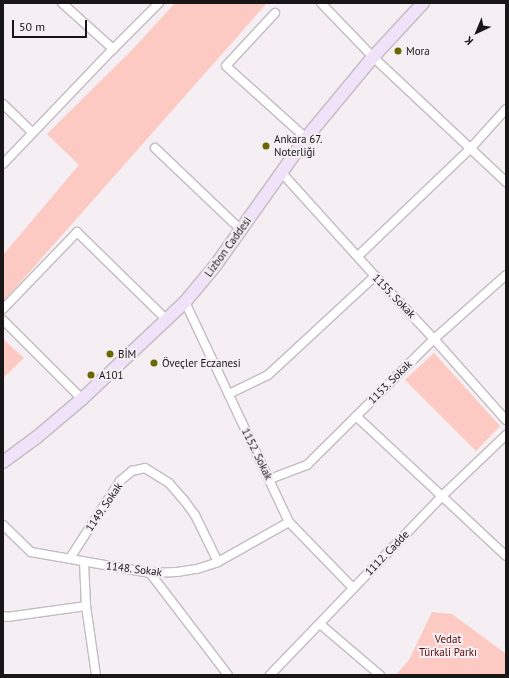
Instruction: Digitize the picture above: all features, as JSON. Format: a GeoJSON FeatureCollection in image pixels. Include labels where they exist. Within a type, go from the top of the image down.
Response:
{"type":"FeatureCollection","features":[{"type":"Feature","properties":{"kind":"main road","name":"Lizbon Caddesi"},"geometry":{"type":"LineString","coordinates":[[3,462],[37,437],[82,399],[185,302],[216,266],[306,138],[373,57],[423,3]]}},
{"type":"Feature","properties":{"kind":"street"},"geometry":{"type":"LineString","coordinates":[[62,3],[113,49]]}},
{"type":"Feature","properties":{"kind":"street"},"geometry":{"type":"LineString","coordinates":[[3,164],[32,132],[160,3]]}},
{"type":"Feature","properties":{"kind":"street"},"geometry":{"type":"LineString","coordinates":[[321,3],[373,57],[506,182]]}},
{"type":"Feature","properties":{"kind":"street"},"geometry":{"type":"LineString","coordinates":[[275,13],[226,66],[306,138]]}},
{"type":"Feature","properties":{"kind":"street"},"geometry":{"type":"LineString","coordinates":[[3,104],[32,132]]}},
{"type":"Feature","properties":{"kind":"street"},"geometry":{"type":"LineString","coordinates":[[358,256],[470,149],[506,110]]}},
{"type":"Feature","properties":{"kind":"street"},"geometry":{"type":"LineString","coordinates":[[155,148],[241,230]]}},
{"type":"Feature","properties":{"kind":"street","name":"1155. Sokak"},"geometry":{"type":"LineString","coordinates":[[281,172],[375,276],[434,338],[506,420]]}},
{"type":"Feature","properties":{"kind":"street"},"geometry":{"type":"LineString","coordinates":[[3,309],[77,232],[167,320]]}},
{"type":"Feature","properties":{"kind":"street","name":"1153. Sokak"},"geometry":{"type":"LineString","coordinates":[[270,479],[307,466],[434,338],[506,275]]}},
{"type":"Feature","properties":{"kind":"street"},"geometry":{"type":"LineString","coordinates":[[229,394],[268,375],[375,276]]}},
{"type":"Feature","properties":{"kind":"street","name":"1152. Sokak"},"geometry":{"type":"LineString","coordinates":[[185,302],[289,522],[353,588]]}},
{"type":"Feature","properties":{"kind":"street"},"geometry":{"type":"LineString","coordinates":[[3,320],[82,399]]}},
{"type":"Feature","properties":{"kind":"street"},"geometry":{"type":"LineString","coordinates":[[356,416],[441,497],[506,556]]}},
{"type":"Feature","properties":{"kind":"street","name":"1112. Cadde"},"geometry":{"type":"LineString","coordinates":[[270,675],[441,497],[506,435]]}},
{"type":"Feature","properties":{"kind":"street","name":"1149. Sokak"},"geometry":{"type":"LineString","coordinates":[[70,558],[120,481],[132,471],[145,468],[169,483],[184,500],[195,515],[218,562]]}},
{"type":"Feature","properties":{"kind":"street","name":"1148. Sokak"},"geometry":{"type":"LineString","coordinates":[[3,525],[31,552],[150,573],[177,572],[197,569],[218,562],[289,522]]}},
{"type":"Feature","properties":{"kind":"street"},"geometry":{"type":"LineString","coordinates":[[84,562],[86,606],[96,675]]}},
{"type":"Feature","properties":{"kind":"street"},"geometry":{"type":"LineString","coordinates":[[150,573],[228,675]]}},
{"type":"Feature","properties":{"kind":"street"},"geometry":{"type":"LineString","coordinates":[[3,616],[7,617],[86,606]]}},
{"type":"Feature","properties":{"kind":"street"},"geometry":{"type":"LineString","coordinates":[[320,624],[380,675]]}},
{"type":"Feature","properties":{"kind":"green space"},"geometry":{"type":"Polygon","coordinates":[[[175,3],[267,3],[3,302],[3,255],[79,165],[47,134],[134,48],[175,3]]]}},
{"type":"Feature","properties":{"kind":"green space"},"geometry":{"type":"Polygon","coordinates":[[[3,339],[24,358],[3,378],[3,339]]]}},
{"type":"Feature","properties":{"kind":"green space"},"geometry":{"type":"Polygon","coordinates":[[[434,353],[500,426],[476,451],[405,380],[434,353]]]}},
{"type":"Feature","properties":{"kind":"green space","name":"Vedat Türkali Parkı"},"geometry":{"type":"Polygon","coordinates":[[[432,612],[452,614],[506,654],[506,675],[396,675],[409,660],[432,612]]]}},
{"type":"Feature","properties":{"kind":"place","name":"Mora"},"geometry":{"type":"Point","coordinates":[398,51]}},
{"type":"Feature","properties":{"kind":"place","name":"Ankara 67. Noterliği"},"geometry":{"type":"Point","coordinates":[266,146]}},
{"type":"Feature","properties":{"kind":"place","name":"BİM"},"geometry":{"type":"Point","coordinates":[110,354]}},
{"type":"Feature","properties":{"kind":"place","name":"Öveçler Eczanesi"},"geometry":{"type":"Point","coordinates":[154,363]}},
{"type":"Feature","properties":{"kind":"place","name":"A101"},"geometry":{"type":"Point","coordinates":[91,375]}}]}
